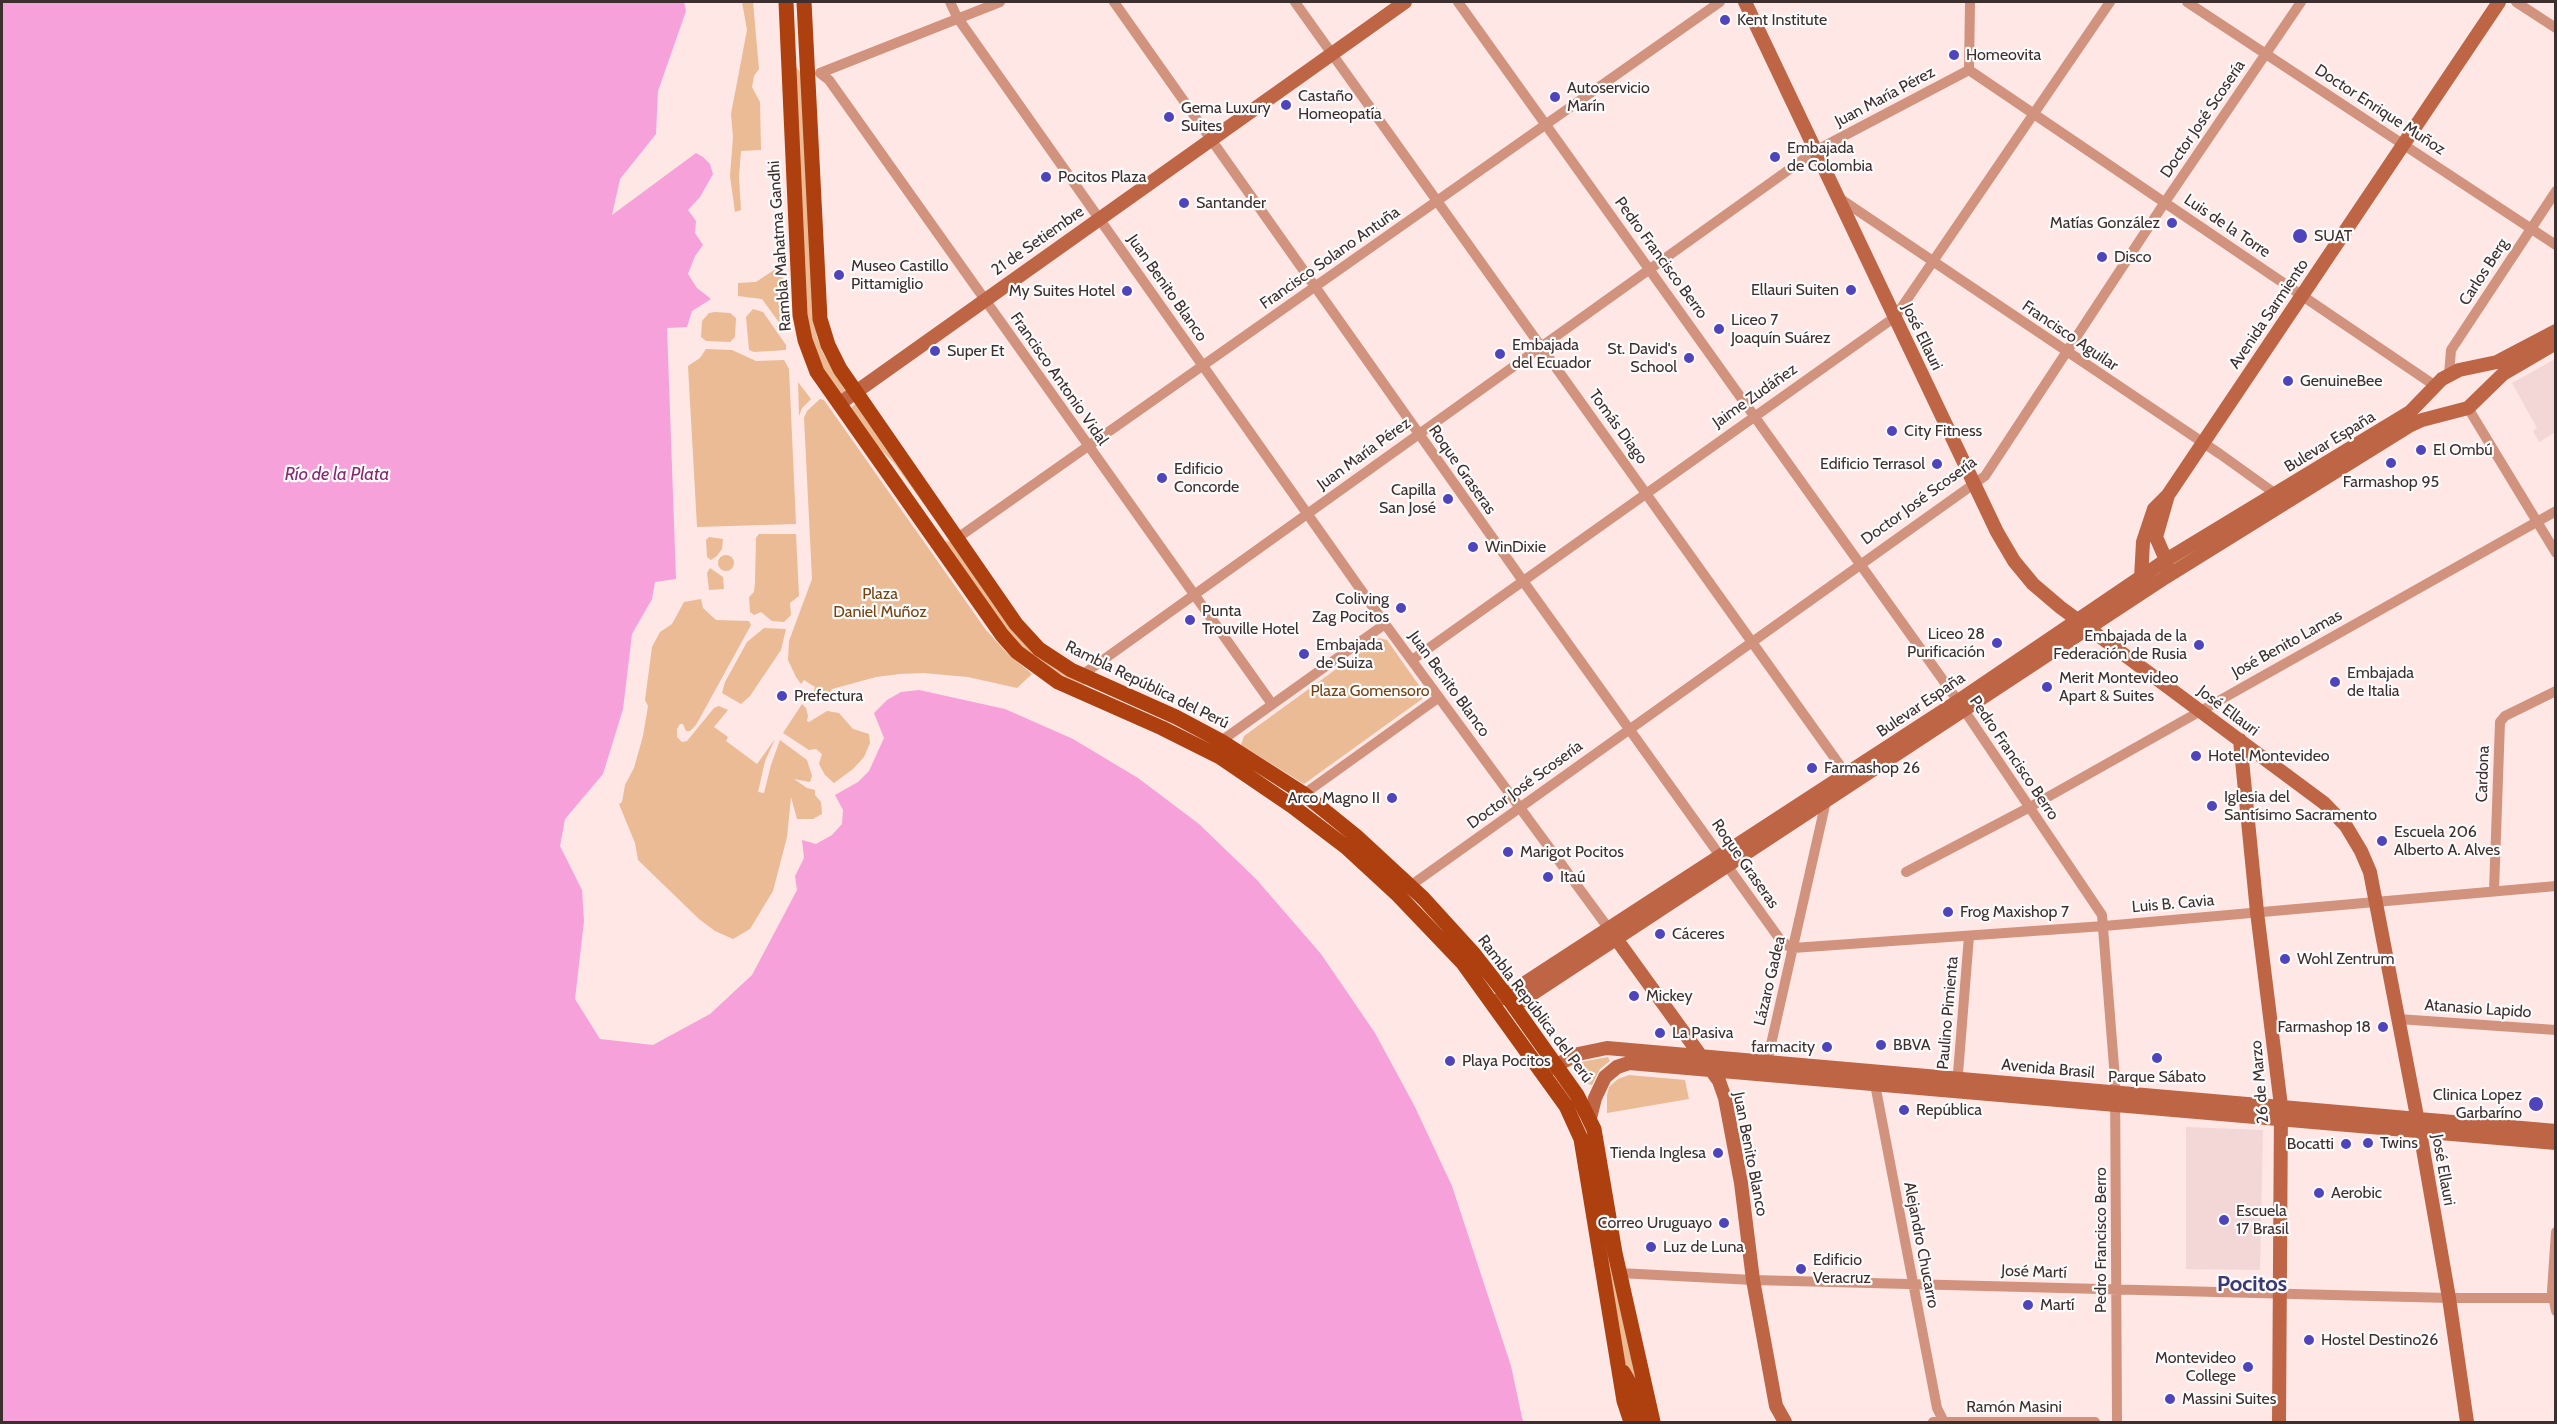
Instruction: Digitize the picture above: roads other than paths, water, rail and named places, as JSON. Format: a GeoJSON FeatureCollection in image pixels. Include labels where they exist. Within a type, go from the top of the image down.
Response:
{"type":"FeatureCollection","features":[{"type":"Feature","properties":{"kind":"main road","name":"Rambla Mahatma Gandhi"},"geometry":{"type":"LineString","coordinates":[[786,2],[800,315],[805,340],[813,363],[839,404],[944,554]]}},
{"type":"Feature","properties":{"kind":"main road"},"geometry":{"type":"LineString","coordinates":[[794,2],[798,61],[814,72]]}},
{"type":"Feature","properties":{"kind":"main road","name":"Rambla Mahatma Gandhi"},"geometry":{"type":"LineString","coordinates":[[804,2],[814,72],[819,319],[832,355],[854,392],[957,539]]}},
{"type":"Feature","properties":{"kind":"main road"},"geometry":{"type":"LineString","coordinates":[[870,448],[892,464],[942,535],[957,539]]}},
{"type":"Feature","properties":{"kind":"main road","name":"Rambla República del Perú"},"geometry":{"type":"LineString","coordinates":[[957,539],[1026,637],[1051,658],[1082,675],[1176,717],[1221,741],[1304,794],[1356,836],[1410,886],[1474,954],[1549,1069],[1590,1118],[1596,1136],[1619,1273],[1653,1422]]}},
{"type":"Feature","properties":{"kind":"main road","name":"Rambla República del Perú"},"geometry":{"type":"LineString","coordinates":[[944,554],[1002,635],[1024,658],[1058,682],[1162,728],[1220,757],[1308,817],[1346,847],[1410,906],[1463,963],[1504,1002],[1549,1069],[1581,1139],[1618,1368],[1624,1401],[1632,1422]]}},
{"type":"Feature","properties":{"kind":"main road"},"geometry":{"type":"LineString","coordinates":[[1618,1368],[1630,1382],[1642,1422]]}},
{"type":"Feature","properties":{"kind":"street","name":"Juan Benito Blanco"},"geometry":{"type":"LineString","coordinates":[[950,2],[957,17],[1098,219],[1385,624],[1713,1071],[1725,1098],[1753,1280],[1776,1406],[1785,1422]]}},
{"type":"Feature","properties":{"kind":"street"},"geometry":{"type":"LineString","coordinates":[[814,72],[1000,2]]}},
{"type":"Feature","properties":{"kind":"street","name":"Roque Graseras"},"geometry":{"type":"LineString","coordinates":[[1114,2],[1314,287],[1779,938],[1793,948]]}},
{"type":"Feature","properties":{"kind":"street","name":"Tomás Diago"},"geometry":{"type":"LineString","coordinates":[[1295,2],[1849,779]]}},
{"type":"Feature","properties":{"kind":"street","name":"21 de Setiembre"},"geometry":{"type":"LineString","coordinates":[[839,404],[1405,2]]}},
{"type":"Feature","properties":{"kind":"street","name":"Pedro Francisco Berro"},"geometry":{"type":"LineString","coordinates":[[1458,2],[1961,706],[2102,915],[2115,1091],[2117,1422]]}},
{"type":"Feature","properties":{"kind":"street","name":"Francisco Solano Antuña"},"geometry":{"type":"LineString","coordinates":[[957,539],[1720,2]]}},
{"type":"Feature","properties":{"kind":"street","name":"José Ellauri"},"geometry":{"type":"LineString","coordinates":[[1745,2],[1996,532],[2014,561],[2033,584],[2077,619],[2324,803],[2346,826],[2370,872],[2449,1298],[2467,1422]]}},
{"type":"Feature","properties":{"kind":"street"},"geometry":{"type":"LineString","coordinates":[[1969,70],[1970,2]]}},
{"type":"Feature","properties":{"kind":"street","name":"Jaime Zudáñez"},"geometry":{"type":"LineString","coordinates":[[1412,660],[1895,317],[2110,2]]}},
{"type":"Feature","properties":{"kind":"street","name":"Doctor Enrique Muñoz"},"geometry":{"type":"LineString","coordinates":[[2187,2],[2556,245]]}},
{"type":"Feature","properties":{"kind":"street","name":"Doctor José Scosería"},"geometry":{"type":"LineString","coordinates":[[1410,886],[1985,476],[2165,202],[2301,2]]}},
{"type":"Feature","properties":{"kind":"street","name":"Avenida Sarmiento"},"geometry":{"type":"LineString","coordinates":[[2141,578],[2143,542],[2154,509],[2168,495],[2499,2]]}},
{"type":"Feature","properties":{"kind":"street"},"geometry":{"type":"LineString","coordinates":[[2516,2],[2556,28]]}},
{"type":"Feature","properties":{"kind":"street","name":"Juan María Pérez"},"geometry":{"type":"LineString","coordinates":[[1082,675],[1815,151],[1969,70]]}},
{"type":"Feature","properties":{"kind":"street","name":"Luis de la Torre"},"geometry":{"type":"LineString","coordinates":[[1969,70],[2301,295],[2430,390]]}},
{"type":"Feature","properties":{"kind":"street","name":"Francisco Antonio Vidal"},"geometry":{"type":"LineString","coordinates":[[814,72],[829,80],[1272,704]]}},
{"type":"Feature","properties":{"kind":"street","name":"Carlos Berg"},"geometry":{"type":"LineString","coordinates":[[2449,375],[2451,350],[2556,191]]}},
{"type":"Feature","properties":{"kind":"street","name":"Francisco Aguilar"},"geometry":{"type":"LineString","coordinates":[[1836,195],[2281,498]]}},
{"type":"Feature","properties":{"kind":"street","name":"Bulevar España"},"geometry":{"type":"LineString","coordinates":[[1504,1002],[1613,934],[1961,706],[2166,578],[2410,412],[2430,390],[2449,375],[2507,357],[2556,331]]}},
{"type":"Feature","properties":{"kind":"street"},"geometry":{"type":"LineString","coordinates":[[2556,343],[2503,374],[2468,408],[2556,553]]}},
{"type":"Feature","properties":{"kind":"street"},"geometry":{"type":"LineString","coordinates":[[2473,369],[2484,380],[2486,389]]}},
{"type":"Feature","properties":{"kind":"street"},"geometry":{"type":"LineString","coordinates":[[2430,390],[2430,408],[2440,415]]}},
{"type":"Feature","properties":{"kind":"street","name":"Bulevar España"},"geometry":{"type":"LineString","coordinates":[[1961,706],[2077,619],[2166,560],[2409,426],[2468,408]]}},
{"type":"Feature","properties":{"kind":"street","name":"Avenida Sarmiento"},"geometry":{"type":"LineString","coordinates":[[2166,578],[2166,560],[2156,537],[2168,495]]}},
{"type":"Feature","properties":{"kind":"street","name":"José Benito Lamas"},"geometry":{"type":"LineString","coordinates":[[1906,872],[2030,807],[2556,512]]}},
{"type":"Feature","properties":{"kind":"street"},"geometry":{"type":"LineString","coordinates":[[1221,741],[1385,624]]}},
{"type":"Feature","properties":{"kind":"street","name":"Cardona"},"geometry":{"type":"LineString","coordinates":[[2494,891],[2500,722],[2505,716],[2556,691]]}},
{"type":"Feature","properties":{"kind":"street"},"geometry":{"type":"LineString","coordinates":[[1304,794],[1438,698]]}},
{"type":"Feature","properties":{"kind":"street","name":"26 de Marzo"},"geometry":{"type":"LineString","coordinates":[[2240,740],[2257,912],[2281,1106],[2279,1422]]}},
{"type":"Feature","properties":{"kind":"street","name":"Bulevar España"},"geometry":{"type":"LineString","coordinates":[[1724,861],[1826,801],[1849,779]]}},
{"type":"Feature","properties":{"kind":"street","name":"Lázaro Gadea"},"geometry":{"type":"LineString","coordinates":[[1767,1062],[1826,801]]}},
{"type":"Feature","properties":{"kind":"street","name":"Luis B. Cavia"},"geometry":{"type":"LineString","coordinates":[[1793,948],[2104,926],[2375,900],[2556,886]]}},
{"type":"Feature","properties":{"kind":"street","name":"Paulino Pimienta"},"geometry":{"type":"LineString","coordinates":[[1957,1085],[1970,936]]}},
{"type":"Feature","properties":{"kind":"street","name":"Atanasio Lapido"},"geometry":{"type":"LineString","coordinates":[[2398,1019],[2556,1030]]}},
{"type":"Feature","properties":{"kind":"street","name":"Avenida Brasil"},"geometry":{"type":"LineString","coordinates":[[1549,1069],[1578,1054],[1608,1048],[1872,1071],[2115,1106],[2281,1121],[2556,1131]]}},
{"type":"Feature","properties":{"kind":"street","name":"Avenida Brasil"},"geometry":{"type":"LineString","coordinates":[[1590,1118],[1601,1083],[1617,1067],[1629,1063],[1876,1086],[1957,1085],[2115,1091],[2281,1106],[2556,1143]]}},
{"type":"Feature","properties":{"kind":"street","name":"Alejandro Chucarro"},"geometry":{"type":"LineString","coordinates":[[1872,1071],[1937,1408],[1944,1422]]}},
{"type":"Feature","properties":{"kind":"street"},"geometry":{"type":"LineString","coordinates":[[2556,1232],[2552,1291],[2556,1311]]}},
{"type":"Feature","properties":{"kind":"street","name":"José Martí"},"geometry":{"type":"LineString","coordinates":[[1619,1273],[1753,1280],[2449,1298],[2555,1298]]}},
{"type":"Feature","properties":{"kind":"street","name":"Ramón Masini"},"geometry":{"type":"LineString","coordinates":[[1933,1422],[2095,1422]]}},
{"type":"Feature","properties":{"kind":"water","name":"Río de la Plata"},"geometry":{"type":"Polygon","coordinates":[[[2,2],[684,2],[686,11],[658,91],[656,134],[620,179],[612,215],[696,153],[703,157],[710,164],[713,174],[700,197],[688,210],[696,221],[695,233],[703,245],[695,256],[688,274],[697,288],[711,299],[692,311],[687,327],[667,328],[676,579],[655,582],[652,599],[632,634],[623,709],[603,774],[565,819],[560,846],[582,890],[584,921],[575,999],[600,1039],[653,1045],[710,1014],[752,975],[797,890],[795,876],[804,858],[802,840],[816,844],[832,835],[842,824],[843,810],[835,795],[858,782],[869,771],[884,738],[874,713],[887,700],[901,692],[919,690],[1005,709],[1073,739],[1138,778],[1199,824],[1257,880],[1321,954],[1375,1033],[1414,1105],[1452,1186],[1511,1366],[1523,1422],[2,1422],[2,2]]]}},
{"type":"Feature","properties":{"kind":"place","name":"Kent Institute"},"geometry":{"type":"Point","coordinates":[1725,20]}},
{"type":"Feature","properties":{"kind":"place","name":"Homeovita"},"geometry":{"type":"Point","coordinates":[1954,55]}},
{"type":"Feature","properties":{"kind":"place","name":"Autoservicio Marín"},"geometry":{"type":"Point","coordinates":[1555,97]}},
{"type":"Feature","properties":{"kind":"place","name":"Castaño Homeopatía"},"geometry":{"type":"Point","coordinates":[1286,105]}},
{"type":"Feature","properties":{"kind":"place","name":"Gema Luxury Suites"},"geometry":{"type":"Point","coordinates":[1169,117]}},
{"type":"Feature","properties":{"kind":"place","name":"Embajada de Colombia"},"geometry":{"type":"Point","coordinates":[1775,157]}},
{"type":"Feature","properties":{"kind":"place","name":"Pocitos Plaza"},"geometry":{"type":"Point","coordinates":[1046,177]}},
{"type":"Feature","properties":{"kind":"place","name":"Santander"},"geometry":{"type":"Point","coordinates":[1184,203]}},
{"type":"Feature","properties":{"kind":"place","name":"Matías González"},"geometry":{"type":"Point","coordinates":[2172,223]}},
{"type":"Feature","properties":{"kind":"place","name":"SUAT"},"geometry":{"type":"Point","coordinates":[2300,236]}},
{"type":"Feature","properties":{"kind":"place","name":"Disco"},"geometry":{"type":"Point","coordinates":[2102,257]}},
{"type":"Feature","properties":{"kind":"place","name":"Museo Castillo Pittamiglio"},"geometry":{"type":"Point","coordinates":[839,275]}},
{"type":"Feature","properties":{"kind":"place","name":"Ellauri Suiten"},"geometry":{"type":"Point","coordinates":[1851,290]}},
{"type":"Feature","properties":{"kind":"place","name":"My Suites Hotel"},"geometry":{"type":"Point","coordinates":[1127,291]}},
{"type":"Feature","properties":{"kind":"place","name":"Liceo 7 Joaquín Suárez"},"geometry":{"type":"Point","coordinates":[1719,329]}},
{"type":"Feature","properties":{"kind":"place","name":"Super Et"},"geometry":{"type":"Point","coordinates":[935,351]}},
{"type":"Feature","properties":{"kind":"place","name":"Embajada del Ecuador"},"geometry":{"type":"Point","coordinates":[1500,354]}},
{"type":"Feature","properties":{"kind":"place","name":"St. David's School"},"geometry":{"type":"Point","coordinates":[1689,358]}},
{"type":"Feature","properties":{"kind":"place","name":"GenuineBee"},"geometry":{"type":"Point","coordinates":[2288,381]}},
{"type":"Feature","properties":{"kind":"place","name":"City Fitness"},"geometry":{"type":"Point","coordinates":[1892,431]}},
{"type":"Feature","properties":{"kind":"place","name":"El Ombú"},"geometry":{"type":"Point","coordinates":[2421,450]}},
{"type":"Feature","properties":{"kind":"place","name":"Farmashop 95"},"geometry":{"type":"Point","coordinates":[2391,463]}},
{"type":"Feature","properties":{"kind":"place","name":"Edificio Terrasol"},"geometry":{"type":"Point","coordinates":[1937,464]}},
{"type":"Feature","properties":{"kind":"place","name":"Edificio Concorde"},"geometry":{"type":"Point","coordinates":[1162,478]}},
{"type":"Feature","properties":{"kind":"place","name":"Capilla San José"},"geometry":{"type":"Point","coordinates":[1448,499]}},
{"type":"Feature","properties":{"kind":"place","name":"WinDixie"},"geometry":{"type":"Point","coordinates":[1473,547]}},
{"type":"Feature","properties":{"kind":"place","name":"Coliving Zag Pocitos"},"geometry":{"type":"Point","coordinates":[1401,608]}},
{"type":"Feature","properties":{"kind":"place","name":"Punta Trouville Hotel"},"geometry":{"type":"Point","coordinates":[1190,620]}},
{"type":"Feature","properties":{"kind":"place","name":"Liceo 28 Purificación"},"geometry":{"type":"Point","coordinates":[1997,643]}},
{"type":"Feature","properties":{"kind":"place","name":"Embajada de la Federación de Rusia"},"geometry":{"type":"Point","coordinates":[2199,645]}},
{"type":"Feature","properties":{"kind":"place","name":"Embajada de Suiza"},"geometry":{"type":"Point","coordinates":[1304,654]}},
{"type":"Feature","properties":{"kind":"place","name":"Embajada de Italia"},"geometry":{"type":"Point","coordinates":[2335,682]}},
{"type":"Feature","properties":{"kind":"place","name":"Merit Montevideo Apart & Suites"},"geometry":{"type":"Point","coordinates":[2047,687]}},
{"type":"Feature","properties":{"kind":"place","name":"Prefectura"},"geometry":{"type":"Point","coordinates":[782,696]}},
{"type":"Feature","properties":{"kind":"place","name":"Hotel Montevideo"},"geometry":{"type":"Point","coordinates":[2196,756]}},
{"type":"Feature","properties":{"kind":"place","name":"Farmashop 26"},"geometry":{"type":"Point","coordinates":[1812,768]}},
{"type":"Feature","properties":{"kind":"place","name":"Arco Magno II"},"geometry":{"type":"Point","coordinates":[1392,798]}},
{"type":"Feature","properties":{"kind":"place","name":"Iglesia del Santísimo Sacramento"},"geometry":{"type":"Point","coordinates":[2212,806]}},
{"type":"Feature","properties":{"kind":"place","name":"Escuela 206 Alberto A. Alves"},"geometry":{"type":"Point","coordinates":[2382,841]}},
{"type":"Feature","properties":{"kind":"place","name":"Marigot Pocitos"},"geometry":{"type":"Point","coordinates":[1508,852]}},
{"type":"Feature","properties":{"kind":"place","name":"Itaú"},"geometry":{"type":"Point","coordinates":[1548,877]}},
{"type":"Feature","properties":{"kind":"place","name":"Frog Maxishop 7"},"geometry":{"type":"Point","coordinates":[1948,912]}},
{"type":"Feature","properties":{"kind":"place","name":"Cáceres"},"geometry":{"type":"Point","coordinates":[1660,934]}},
{"type":"Feature","properties":{"kind":"place","name":"Wohl Zentrum"},"geometry":{"type":"Point","coordinates":[2285,959]}},
{"type":"Feature","properties":{"kind":"place","name":"Mickey"},"geometry":{"type":"Point","coordinates":[1634,996]}},
{"type":"Feature","properties":{"kind":"place","name":"Farmashop 18"},"geometry":{"type":"Point","coordinates":[2383,1027]}},
{"type":"Feature","properties":{"kind":"place","name":"La Pasiva"},"geometry":{"type":"Point","coordinates":[1660,1033]}},
{"type":"Feature","properties":{"kind":"place","name":"BBVA"},"geometry":{"type":"Point","coordinates":[1881,1045]}},
{"type":"Feature","properties":{"kind":"place","name":"farmacity"},"geometry":{"type":"Point","coordinates":[1827,1047]}},
{"type":"Feature","properties":{"kind":"place","name":"Parque Sábato"},"geometry":{"type":"Point","coordinates":[2157,1058]}},
{"type":"Feature","properties":{"kind":"place","name":"Playa Pocitos"},"geometry":{"type":"Point","coordinates":[1450,1061]}},
{"type":"Feature","properties":{"kind":"place","name":"Clinica Lopez Garbaríno"},"geometry":{"type":"Point","coordinates":[2536,1104]}},
{"type":"Feature","properties":{"kind":"place","name":"República"},"geometry":{"type":"Point","coordinates":[1904,1110]}},
{"type":"Feature","properties":{"kind":"place","name":"Twins"},"geometry":{"type":"Point","coordinates":[2368,1143]}},
{"type":"Feature","properties":{"kind":"place","name":"Bocatti"},"geometry":{"type":"Point","coordinates":[2346,1144]}},
{"type":"Feature","properties":{"kind":"place","name":"Tienda Inglesa"},"geometry":{"type":"Point","coordinates":[1718,1153]}},
{"type":"Feature","properties":{"kind":"place","name":"Aerobic"},"geometry":{"type":"Point","coordinates":[2319,1193]}},
{"type":"Feature","properties":{"kind":"place","name":"Escuela 17 Brasil"},"geometry":{"type":"Point","coordinates":[2224,1220]}},
{"type":"Feature","properties":{"kind":"place","name":"Correo Uruguayo"},"geometry":{"type":"Point","coordinates":[1724,1223]}},
{"type":"Feature","properties":{"kind":"place","name":"Luz de Luna"},"geometry":{"type":"Point","coordinates":[1651,1247]}},
{"type":"Feature","properties":{"kind":"place","name":"Edificio Veracruz"},"geometry":{"type":"Point","coordinates":[1801,1269]}},
{"type":"Feature","properties":{"kind":"place","name":"Martí"},"geometry":{"type":"Point","coordinates":[2028,1305]}},
{"type":"Feature","properties":{"kind":"place","name":"Hostel Destino26"},"geometry":{"type":"Point","coordinates":[2309,1340]}},
{"type":"Feature","properties":{"kind":"place","name":"Montevideo College"},"geometry":{"type":"Point","coordinates":[2248,1367]}},
{"type":"Feature","properties":{"kind":"place","name":"Massini Suites"},"geometry":{"type":"Point","coordinates":[2170,1399]}},
{"type":"Feature","properties":{"kind":"district","name":"Pocitos"},"geometry":{"type":"Point","coordinates":[2252,1285]}},
{"type":"Feature","properties":{"kind":"park label","name":"Plaza Daniel Muñoz"},"geometry":{"type":"Point","coordinates":[880,603]}},
{"type":"Feature","properties":{"kind":"park label","name":"Plaza Gomensoro"},"geometry":{"type":"Point","coordinates":[1370,691]}}]}
